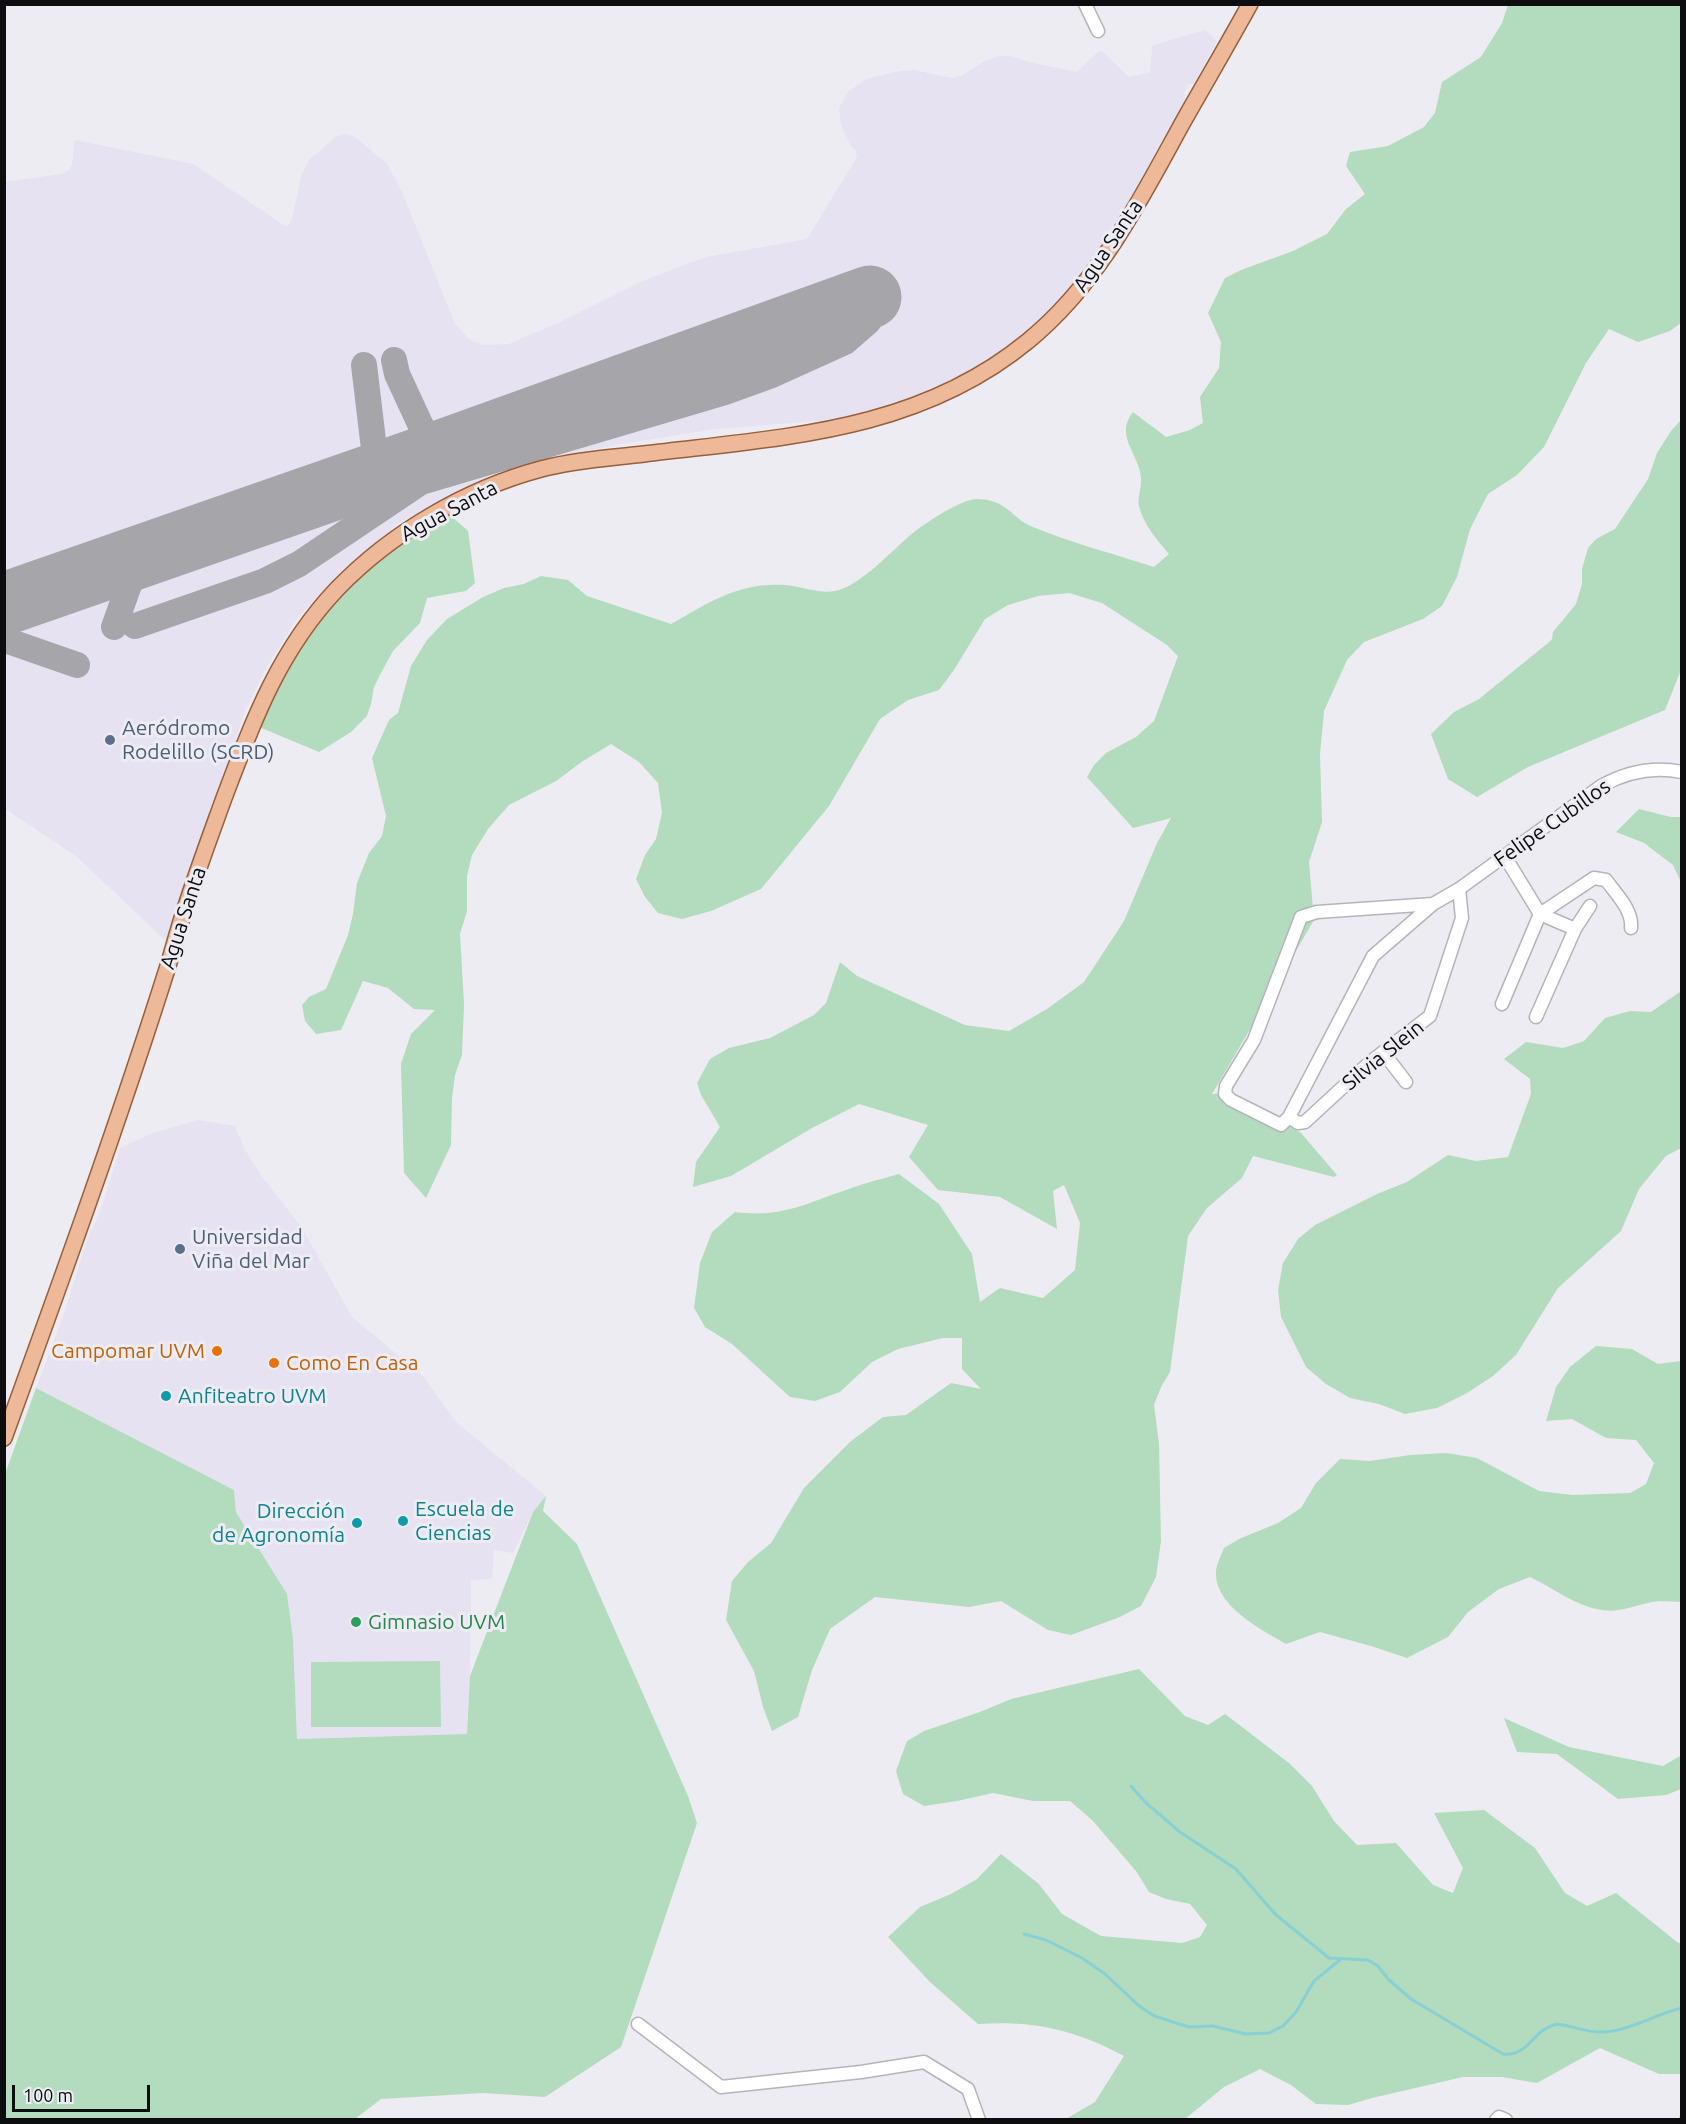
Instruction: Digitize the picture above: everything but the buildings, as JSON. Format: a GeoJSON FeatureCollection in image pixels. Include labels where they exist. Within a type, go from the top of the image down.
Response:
{"type":"FeatureCollection","features":[{"type":"Feature","properties":{"kind":"main road","name":"Agua Santa"},"geometry":{"type":"LineString","coordinates":[[4,1438],[78,1236],[168,968],[185,907],[251,726],[277,669],[334,591],[374,555],[419,523],[457,502],[543,468],[746,441],[871,421],[936,398],[993,367],[1027,342],[1058,313],[1076,295],[1109,252],[1250,4]]}},
{"type":"Feature","properties":{"kind":"street"},"geometry":{"type":"LineString","coordinates":[[1085,4],[1098,31]]}},
{"type":"Feature","properties":{"kind":"street","name":"Felipe Cubillos"},"geometry":{"type":"LineString","coordinates":[[1289,1117],[1373,956],[1433,904],[1459,889],[1611,781],[1642,771],[1682,772]]}},
{"type":"Feature","properties":{"kind":"street"},"geometry":{"type":"LineString","coordinates":[[1504,855],[1540,914],[1575,929]]}},
{"type":"Feature","properties":{"kind":"street"},"geometry":{"type":"LineString","coordinates":[[1502,1004],[1540,914],[1593,878],[1606,880],[1632,919],[1631,928]]}},
{"type":"Feature","properties":{"kind":"street","name":"Silvia Slein"},"geometry":{"type":"LineString","coordinates":[[1289,1117],[1298,1123],[1305,1122],[1383,1052],[1430,1016],[1462,918],[1459,889]]}},
{"type":"Feature","properties":{"kind":"street"},"geometry":{"type":"LineString","coordinates":[[1289,1117],[1281,1125],[1231,1100],[1225,1094],[1226,1086],[1254,1040],[1301,917],[1317,912],[1433,904]]}},
{"type":"Feature","properties":{"kind":"street"},"geometry":{"type":"LineString","coordinates":[[1536,1017],[1575,929],[1590,906]]}},
{"type":"Feature","properties":{"kind":"street"},"geometry":{"type":"LineString","coordinates":[[1383,1052],[1406,1082]]}},
{"type":"Feature","properties":{"kind":"street"},"geometry":{"type":"LineString","coordinates":[[638,2024],[721,2087],[861,2072],[924,2062],[968,2089],[979,2120]]}},
{"type":"Feature","properties":{"kind":"street"},"geometry":{"type":"LineString","coordinates":[[1496,2120],[1499,2117],[1506,2120]]}},
{"type":"Feature","properties":{"kind":"shaded area"},"geometry":{"type":"Polygon","coordinates":[[[1205,30],[1217,41],[1194,84],[1189,84],[1184,93],[1186,101],[1099,251],[1066,293],[1046,313],[998,354],[976,368],[920,394],[843,419],[716,429],[558,456],[506,473],[449,496],[402,521],[344,568],[296,620],[264,672],[244,713],[222,786],[167,942],[77,857],[5,809],[4,182],[68,171],[72,165],[75,140],[193,164],[285,226],[289,225],[292,219],[302,173],[310,159],[336,137],[345,134],[354,136],[387,164],[402,192],[455,324],[470,340],[483,345],[509,344],[560,322],[645,280],[706,257],[807,239],[857,157],[856,151],[841,126],[839,108],[848,92],[866,79],[914,70],[952,78],[961,76],[987,60],[999,56],[1010,56],[1077,72],[1099,51],[1102,51],[1129,77],[1150,72],[1154,45],[1205,30]]]}},
{"type":"Feature","properties":{"kind":"shaded area"},"geometry":{"type":"Polygon","coordinates":[[[198,1120],[235,1126],[245,1150],[263,1178],[302,1228],[352,1317],[422,1375],[456,1422],[546,1496],[533,1512],[513,1553],[494,1550],[492,1579],[471,1580],[467,1734],[297,1739],[293,1639],[287,1594],[236,1512],[234,1490],[36,1388],[64,1314],[87,1240],[101,1209],[120,1148],[150,1134],[198,1120]]]}},
{"type":"Feature","properties":{"kind":"green space"},"geometry":{"type":"Polygon","coordinates":[[[1508,5],[1681,5],[1681,323],[1670,331],[1638,342],[1609,329],[1586,363],[1544,447],[1517,475],[1488,494],[1470,529],[1457,577],[1442,606],[1423,619],[1364,642],[1347,660],[1324,711],[1320,754],[1322,822],[1309,862],[1314,920],[1212,1094],[1229,1093],[1301,1133],[1337,1175],[1334,1177],[1253,1156],[1242,1178],[1207,1208],[1188,1236],[1170,1372],[1154,1405],[1159,1444],[1161,1541],[1156,1577],[1141,1606],[1120,1617],[1071,1635],[1048,1630],[1001,1601],[969,1607],[875,1597],[830,1629],[812,1670],[798,1717],[772,1731],[754,1671],[726,1620],[732,1581],[748,1562],[771,1543],[804,1488],[850,1442],[883,1417],[906,1415],[951,1383],[981,1389],[962,1369],[962,1338],[943,1338],[898,1349],[872,1362],[840,1392],[815,1401],[790,1397],[732,1344],[705,1327],[694,1308],[700,1263],[712,1232],[735,1212],[780,1211],[899,1174],[939,1204],[972,1254],[980,1302],[1000,1288],[1043,1298],[1075,1270],[1080,1223],[1064,1185],[1053,1191],[1057,1229],[1000,1197],[938,1190],[909,1157],[928,1125],[859,1104],[812,1128],[731,1176],[693,1187],[696,1162],[720,1127],[701,1095],[697,1083],[710,1059],[729,1048],[770,1038],[814,1015],[826,1003],[840,962],[857,976],[965,1025],[1009,1031],[1047,1009],[1084,982],[1124,921],[1157,843],[1171,818],[1133,828],[1087,777],[1094,765],[1106,753],[1136,737],[1154,721],[1178,656],[1167,645],[1102,603],[1069,593],[1038,596],[1008,605],[985,619],[939,690],[908,700],[880,719],[829,806],[761,889],[711,911],[682,919],[658,913],[645,897],[636,879],[645,855],[656,839],[662,813],[658,783],[639,762],[611,744],[556,781],[509,805],[488,829],[472,855],[467,876],[467,911],[460,934],[464,1004],[462,1055],[455,1075],[452,1098],[451,1145],[426,1198],[404,1173],[401,1064],[411,1034],[435,1010],[414,1009],[388,988],[363,981],[341,1030],[316,1034],[305,1021],[302,1005],[309,997],[326,989],[348,935],[357,883],[369,853],[382,836],[386,816],[372,758],[389,720],[398,713],[411,666],[427,640],[447,619],[483,597],[541,576],[568,580],[587,596],[671,624],[725,595],[753,587],[785,585],[829,592],[845,588],[866,575],[906,539],[945,511],[963,502],[978,499],[1003,506],[1033,527],[1154,567],[1169,554],[1147,526],[1139,506],[1141,478],[1129,445],[1126,429],[1133,412],[1166,437],[1190,430],[1203,423],[1200,397],[1219,368],[1221,342],[1208,313],[1225,278],[1293,251],[1327,234],[1346,209],[1365,194],[1346,166],[1350,152],[1388,146],[1424,127],[1435,113],[1442,82],[1481,57],[1502,23],[1508,5]]]}},
{"type":"Feature","properties":{"kind":"green space"},"geometry":{"type":"Polygon","coordinates":[[[1681,420],[1681,670],[1665,710],[1528,767],[1477,797],[1448,779],[1431,734],[1454,712],[1479,699],[1552,639],[1553,632],[1576,604],[1588,548],[1596,539],[1615,529],[1648,479],[1657,453],[1681,420]]]}},
{"type":"Feature","properties":{"kind":"green space"},"geometry":{"type":"Polygon","coordinates":[[[449,514],[468,531],[475,583],[466,591],[427,598],[420,623],[393,651],[382,671],[374,687],[367,716],[351,732],[319,752],[259,727],[283,673],[305,640],[342,593],[418,529],[449,514]]]}},
{"type":"Feature","properties":{"kind":"green space"},"geometry":{"type":"Polygon","coordinates":[[[1639,809],[1671,817],[1681,817],[1681,882],[1673,865],[1644,843],[1616,832],[1639,809]]]}},
{"type":"Feature","properties":{"kind":"green space"},"geometry":{"type":"Polygon","coordinates":[[[1681,991],[1681,1148],[1666,1156],[1639,1189],[1621,1231],[1558,1288],[1516,1355],[1493,1376],[1467,1393],[1437,1408],[1405,1414],[1379,1404],[1350,1398],[1326,1384],[1306,1367],[1281,1317],[1278,1290],[1283,1263],[1298,1239],[1315,1225],[1377,1194],[1407,1182],[1448,1155],[1476,1161],[1508,1157],[1531,1094],[1530,1079],[1504,1059],[1526,1042],[1563,1048],[1584,1041],[1605,1018],[1630,1011],[1651,1012],[1681,991]]]}},
{"type":"Feature","properties":{"kind":"green space"},"geometry":{"type":"Polygon","coordinates":[[[1596,1346],[1632,1349],[1658,1364],[1681,1361],[1681,1602],[1656,1602],[1608,1611],[1574,1601],[1530,1577],[1499,1589],[1468,1612],[1448,1637],[1407,1658],[1320,1632],[1286,1644],[1242,1616],[1224,1597],[1218,1587],[1216,1572],[1224,1548],[1239,1539],[1278,1523],[1301,1508],[1316,1483],[1340,1459],[1370,1461],[1446,1453],[1477,1458],[1539,1491],[1572,1495],[1630,1493],[1646,1484],[1654,1463],[1636,1440],[1606,1438],[1572,1419],[1546,1421],[1556,1387],[1570,1367],[1596,1346]]]}},
{"type":"Feature","properties":{"kind":"green space"},"geometry":{"type":"Polygon","coordinates":[[[36,1388],[234,1490],[236,1512],[287,1594],[293,1639],[297,1739],[467,1734],[470,1676],[533,1512],[546,1496],[543,1511],[577,1544],[688,1796],[697,1823],[621,2047],[545,2097],[483,2093],[381,2099],[355,2119],[5,2119],[4,1477],[36,1388]]]}},
{"type":"Feature","properties":{"kind":"green space"},"geometry":{"type":"Polygon","coordinates":[[[440,1661],[441,1727],[311,1727],[311,1662],[440,1661]]]}},
{"type":"Feature","properties":{"kind":"green space"},"geometry":{"type":"Polygon","coordinates":[[[1139,1669],[1185,1716],[1208,1725],[1225,1714],[1289,1763],[1312,1786],[1334,1821],[1357,1845],[1396,1843],[1433,1885],[1453,1893],[1463,1868],[1434,1813],[1484,1810],[1535,1848],[1565,1893],[1587,1906],[1616,1893],[1681,1944],[1681,2074],[1659,2074],[1600,2048],[1537,2083],[1502,2077],[1463,2077],[1348,2105],[1316,2104],[1291,2085],[1260,2069],[1224,2087],[1185,2119],[1066,2119],[1095,2102],[1124,2056],[1089,2039],[1054,2029],[1017,2024],[978,2024],[930,1982],[888,1937],[920,1907],[951,1894],[977,1879],[1001,1854],[1039,1884],[1062,1914],[1101,1936],[1182,1943],[1200,1937],[1207,1925],[1190,1904],[1166,1899],[1149,1892],[1136,1871],[1092,1820],[1070,1801],[1033,1801],[993,1793],[924,1806],[903,1794],[896,1771],[907,1741],[924,1731],[1011,1699],[1139,1669]]]}},
{"type":"Feature","properties":{"kind":"green space"},"geometry":{"type":"Polygon","coordinates":[[[1504,1718],[1569,1747],[1663,1766],[1680,1756],[1681,1753],[1681,1789],[1666,1795],[1618,1799],[1557,1754],[1517,1752],[1504,1718]]]}},
{"type":"Feature","properties":{"kind":"waterway"},"geometry":{"type":"LineString","coordinates":[[1131,1786],[1145,1802],[1180,1832],[1236,1869],[1275,1914],[1329,1958],[1368,1960],[1378,1966],[1388,1979],[1411,1999],[1503,2054],[1519,2051],[1548,2027],[1557,2024],[1592,2031],[1614,2031],[1682,2008]]}},
{"type":"Feature","properties":{"kind":"waterway"},"geometry":{"type":"LineString","coordinates":[[1024,1934],[1046,1940],[1082,1958],[1105,1974],[1138,2005],[1154,2016],[1189,2027],[1213,2026],[1246,2034],[1269,2033],[1283,2026],[1296,2012],[1314,1981],[1341,1959]]}},
{"type":"Feature","properties":{"kind":"waterway"},"geometry":{"type":"LineString","coordinates":[[1680,2120],[1682,2114]]}},
{"type":"Feature","properties":{"kind":"taxiway"},"geometry":{"type":"LineString","coordinates":[[135,626],[265,581],[299,564],[421,482],[725,392],[772,375],[845,342],[868,322],[870,297]]}},
{"type":"Feature","properties":{"kind":"taxiway"},"geometry":{"type":"LineString","coordinates":[[394,360],[397,374],[434,454]]}},
{"type":"Feature","properties":{"kind":"taxiway"},"geometry":{"type":"LineString","coordinates":[[364,365],[377,474]]}},
{"type":"Feature","properties":{"kind":"taxiway"},"geometry":{"type":"LineString","coordinates":[[114,627],[139,557]]}},
{"type":"Feature","properties":{"kind":"taxiway"},"geometry":{"type":"LineString","coordinates":[[4,637],[11,642],[77,665]]}},
{"type":"Feature","properties":{"kind":"runway"},"geometry":{"type":"LineString","coordinates":[[4,604],[434,454],[870,297]]}},
{"type":"Feature","properties":{"kind":"place","name":"Aeródromo Rodelillo (SCRD)"},"geometry":{"type":"Point","coordinates":[110,740]}},
{"type":"Feature","properties":{"kind":"place","name":"Universidad Viña del Mar"},"geometry":{"type":"Point","coordinates":[180,1249]}},
{"type":"Feature","properties":{"kind":"place","name":"Campomar UVM"},"geometry":{"type":"Point","coordinates":[217,1351]}},
{"type":"Feature","properties":{"kind":"place","name":"Como En Casa"},"geometry":{"type":"Point","coordinates":[274,1363]}},
{"type":"Feature","properties":{"kind":"place","name":"Anfiteatro UVM"},"geometry":{"type":"Point","coordinates":[166,1396]}},
{"type":"Feature","properties":{"kind":"place","name":"Escuela de Ciencias"},"geometry":{"type":"Point","coordinates":[403,1521]}},
{"type":"Feature","properties":{"kind":"place","name":"Dirección de Agronomía"},"geometry":{"type":"Point","coordinates":[357,1523]}},
{"type":"Feature","properties":{"kind":"place","name":"Gimnasio UVM"},"geometry":{"type":"Point","coordinates":[356,1622]}}]}
